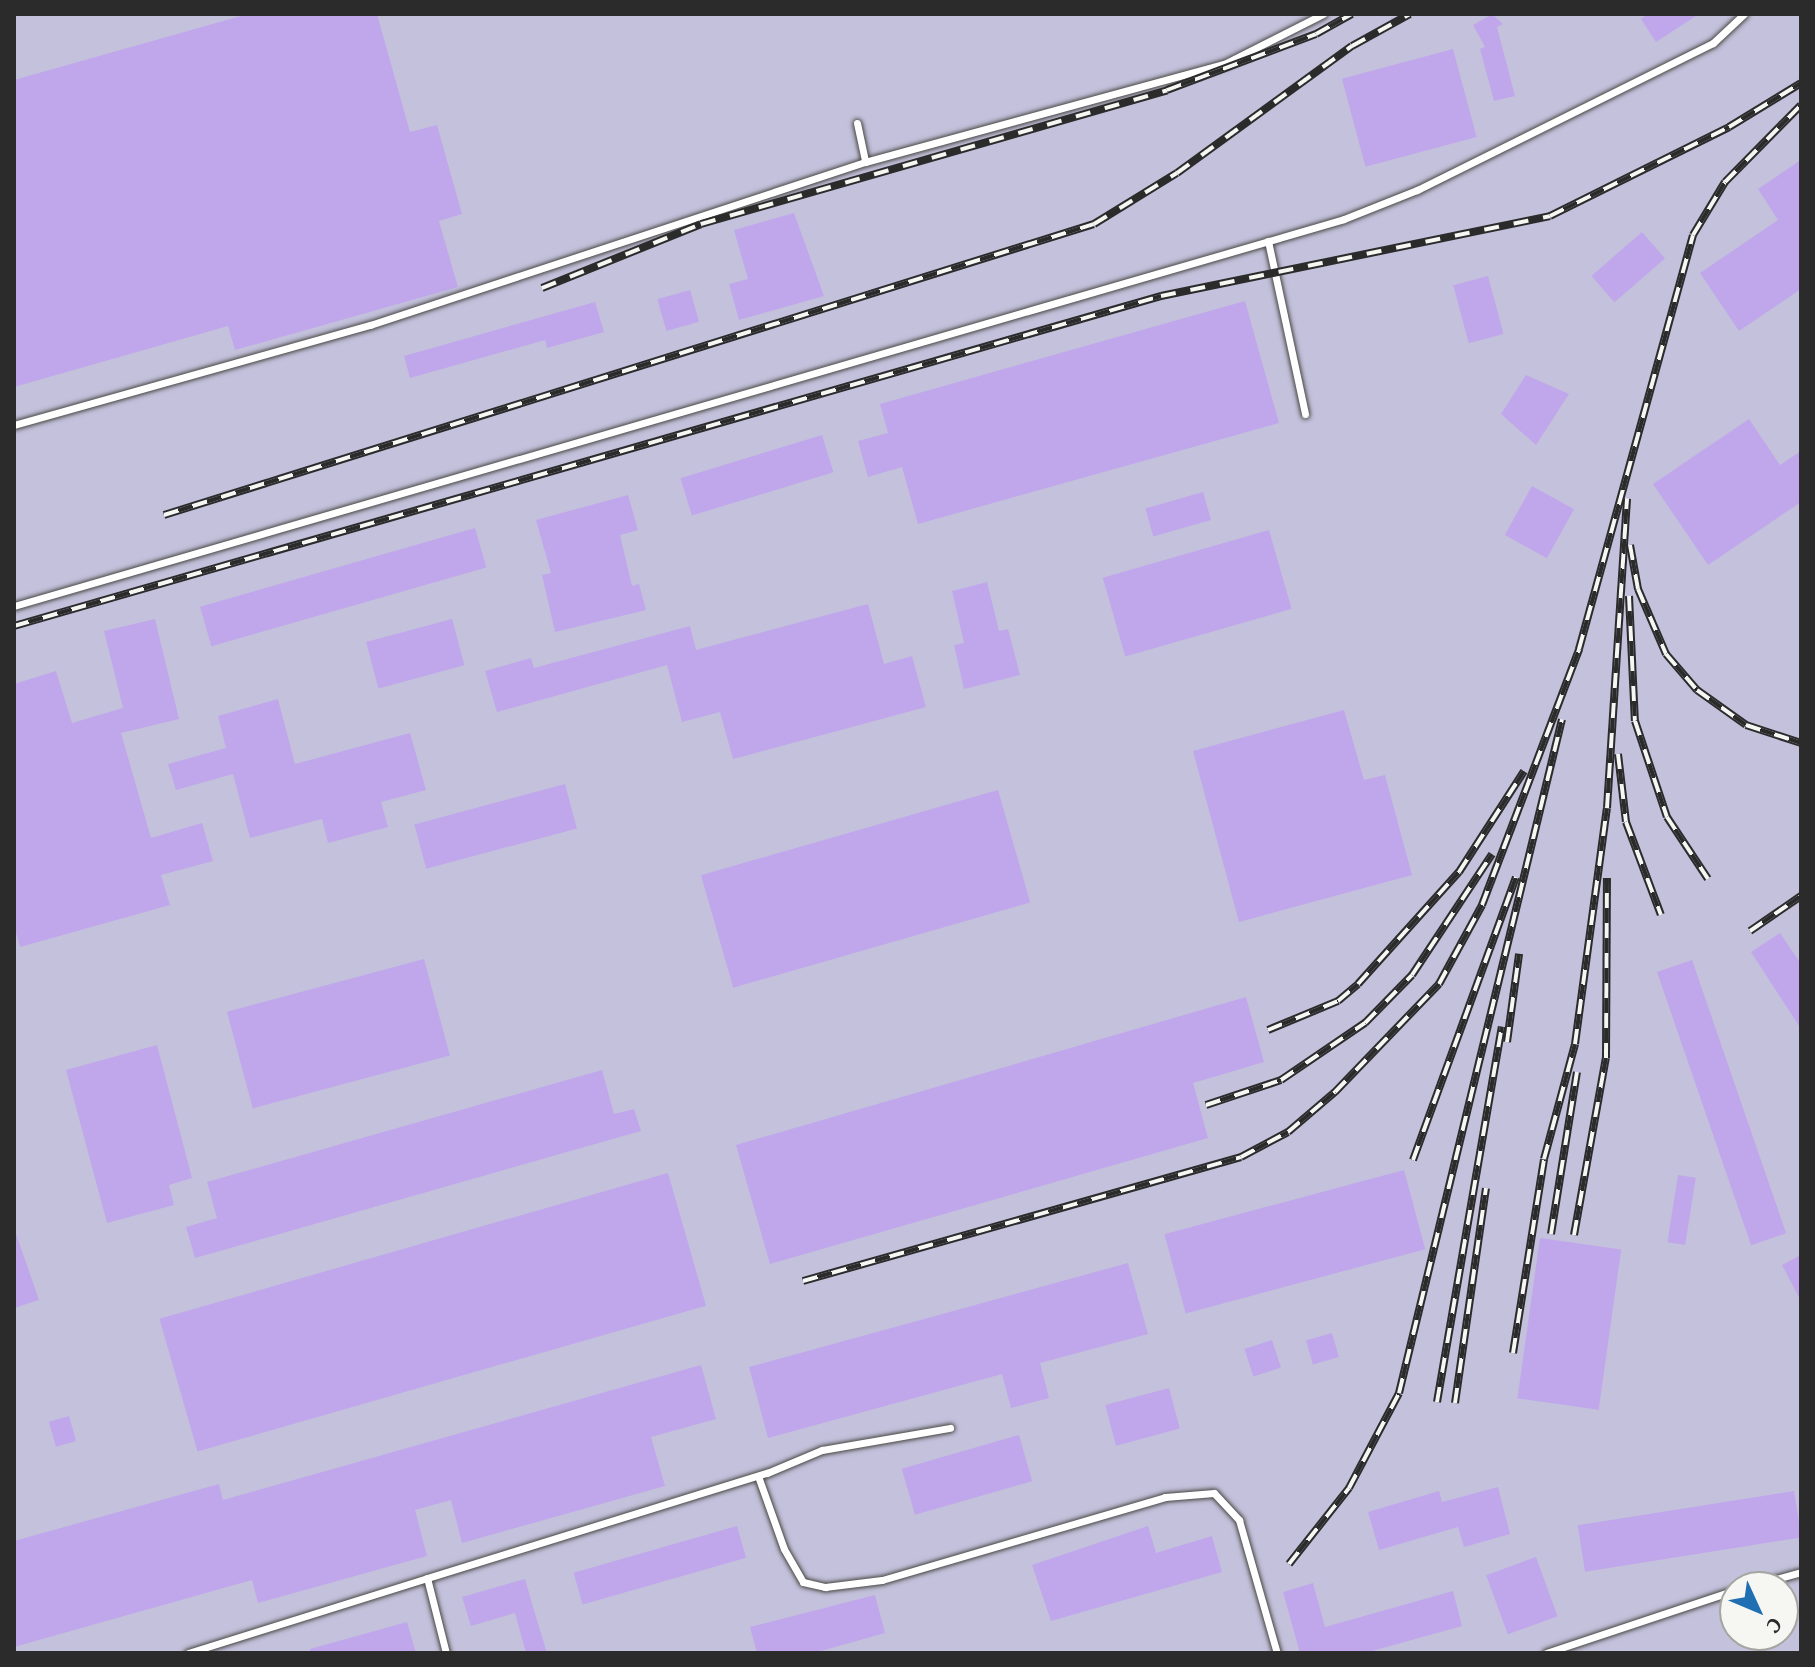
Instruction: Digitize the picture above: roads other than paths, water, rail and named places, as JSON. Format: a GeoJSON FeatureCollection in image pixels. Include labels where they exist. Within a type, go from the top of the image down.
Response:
{"type":"FeatureCollection","features":[{"type":"Feature","properties":{"kind":"lane"},"geometry":{"type":"LineString","coordinates":[[14,425],[370,325],[865,162],[1224,64],[1323,14]]}},
{"type":"Feature","properties":{"kind":"lane"},"geometry":{"type":"LineString","coordinates":[[14,606],[1268,241],[1417,190],[1713,43],[1744,14]]}},
{"type":"Feature","properties":{"kind":"lane"},"geometry":{"type":"LineString","coordinates":[[857,123],[865,162]]}},
{"type":"Feature","properties":{"kind":"lane"},"geometry":{"type":"LineString","coordinates":[[1268,241],[1305,414]]}},
{"type":"Feature","properties":{"kind":"lane"},"geometry":{"type":"LineString","coordinates":[[188,1653],[758,1476],[822,1450],[950,1428]]}},
{"type":"Feature","properties":{"kind":"lane"},"geometry":{"type":"LineString","coordinates":[[758,1476],[784,1549],[803,1582],[825,1587],[882,1580],[1165,1497],[1214,1493],[1239,1520],[1277,1653]]}},
{"type":"Feature","properties":{"kind":"lane"},"geometry":{"type":"LineString","coordinates":[[427,1578],[446,1653]]}},
{"type":"Feature","properties":{"kind":"lane"},"geometry":{"type":"LineString","coordinates":[[1546,1653],[1719,1595]]}},
{"type":"Feature","properties":{"kind":"railway"},"geometry":{"type":"LineString","coordinates":[[542,288],[701,224],[1167,90],[1316,34],[1352,14]]}},
{"type":"Feature","properties":{"kind":"railway"},"geometry":{"type":"LineString","coordinates":[[164,515],[1094,224],[1177,173],[1352,46],[1410,14]]}},
{"type":"Feature","properties":{"kind":"railway"},"geometry":{"type":"LineString","coordinates":[[14,626],[1161,296],[1550,216],[1729,127],[1801,83]]}},
{"type":"Feature","properties":{"kind":"railway"},"geometry":{"type":"LineString","coordinates":[[803,1281],[1241,1157],[1288,1132],[1335,1092],[1439,984],[1482,905],[1579,649],[1693,235],[1725,182],[1801,105]]}},
{"type":"Feature","properties":{"kind":"railway"},"geometry":{"type":"LineString","coordinates":[[1513,1353],[1544,1159],[1575,1044],[1607,808],[1627,499]]}},
{"type":"Feature","properties":{"kind":"railway"},"geometry":{"type":"LineString","coordinates":[[1630,545],[1638,589],[1666,654],[1697,690],[1746,725],[1801,743]]}},
{"type":"Feature","properties":{"kind":"railway"},"geometry":{"type":"LineString","coordinates":[[1629,596],[1635,721],[1667,817],[1708,879]]}},
{"type":"Feature","properties":{"kind":"railway"},"geometry":{"type":"LineString","coordinates":[[1289,1564],[1349,1488],[1399,1393],[1562,719]]}},
{"type":"Feature","properties":{"kind":"railway"},"geometry":{"type":"LineString","coordinates":[[1618,754],[1626,822],[1661,915]]}},
{"type":"Feature","properties":{"kind":"railway"},"geometry":{"type":"LineString","coordinates":[[1268,1030],[1338,1001],[1358,984],[1459,872],[1524,771]]}},
{"type":"Feature","properties":{"kind":"railway"},"geometry":{"type":"LineString","coordinates":[[1206,1105],[1281,1080],[1365,1023],[1412,975],[1492,854]]}},
{"type":"Feature","properties":{"kind":"railway"},"geometry":{"type":"LineString","coordinates":[[1413,1160],[1516,877]]}},
{"type":"Feature","properties":{"kind":"railway"},"geometry":{"type":"LineString","coordinates":[[1574,1235],[1606,1058],[1607,878]]}},
{"type":"Feature","properties":{"kind":"railway"},"geometry":{"type":"LineString","coordinates":[[1750,931],[1801,896]]}},
{"type":"Feature","properties":{"kind":"railway"},"geometry":{"type":"LineString","coordinates":[[1507,1042],[1519,954]]}},
{"type":"Feature","properties":{"kind":"railway"},"geometry":{"type":"LineString","coordinates":[[1437,1402],[1502,1027]]}},
{"type":"Feature","properties":{"kind":"railway"},"geometry":{"type":"LineString","coordinates":[[1551,1234],[1577,1072]]}},
{"type":"Feature","properties":{"kind":"railway"},"geometry":{"type":"LineString","coordinates":[[1455,1403],[1486,1188]]}}]}
